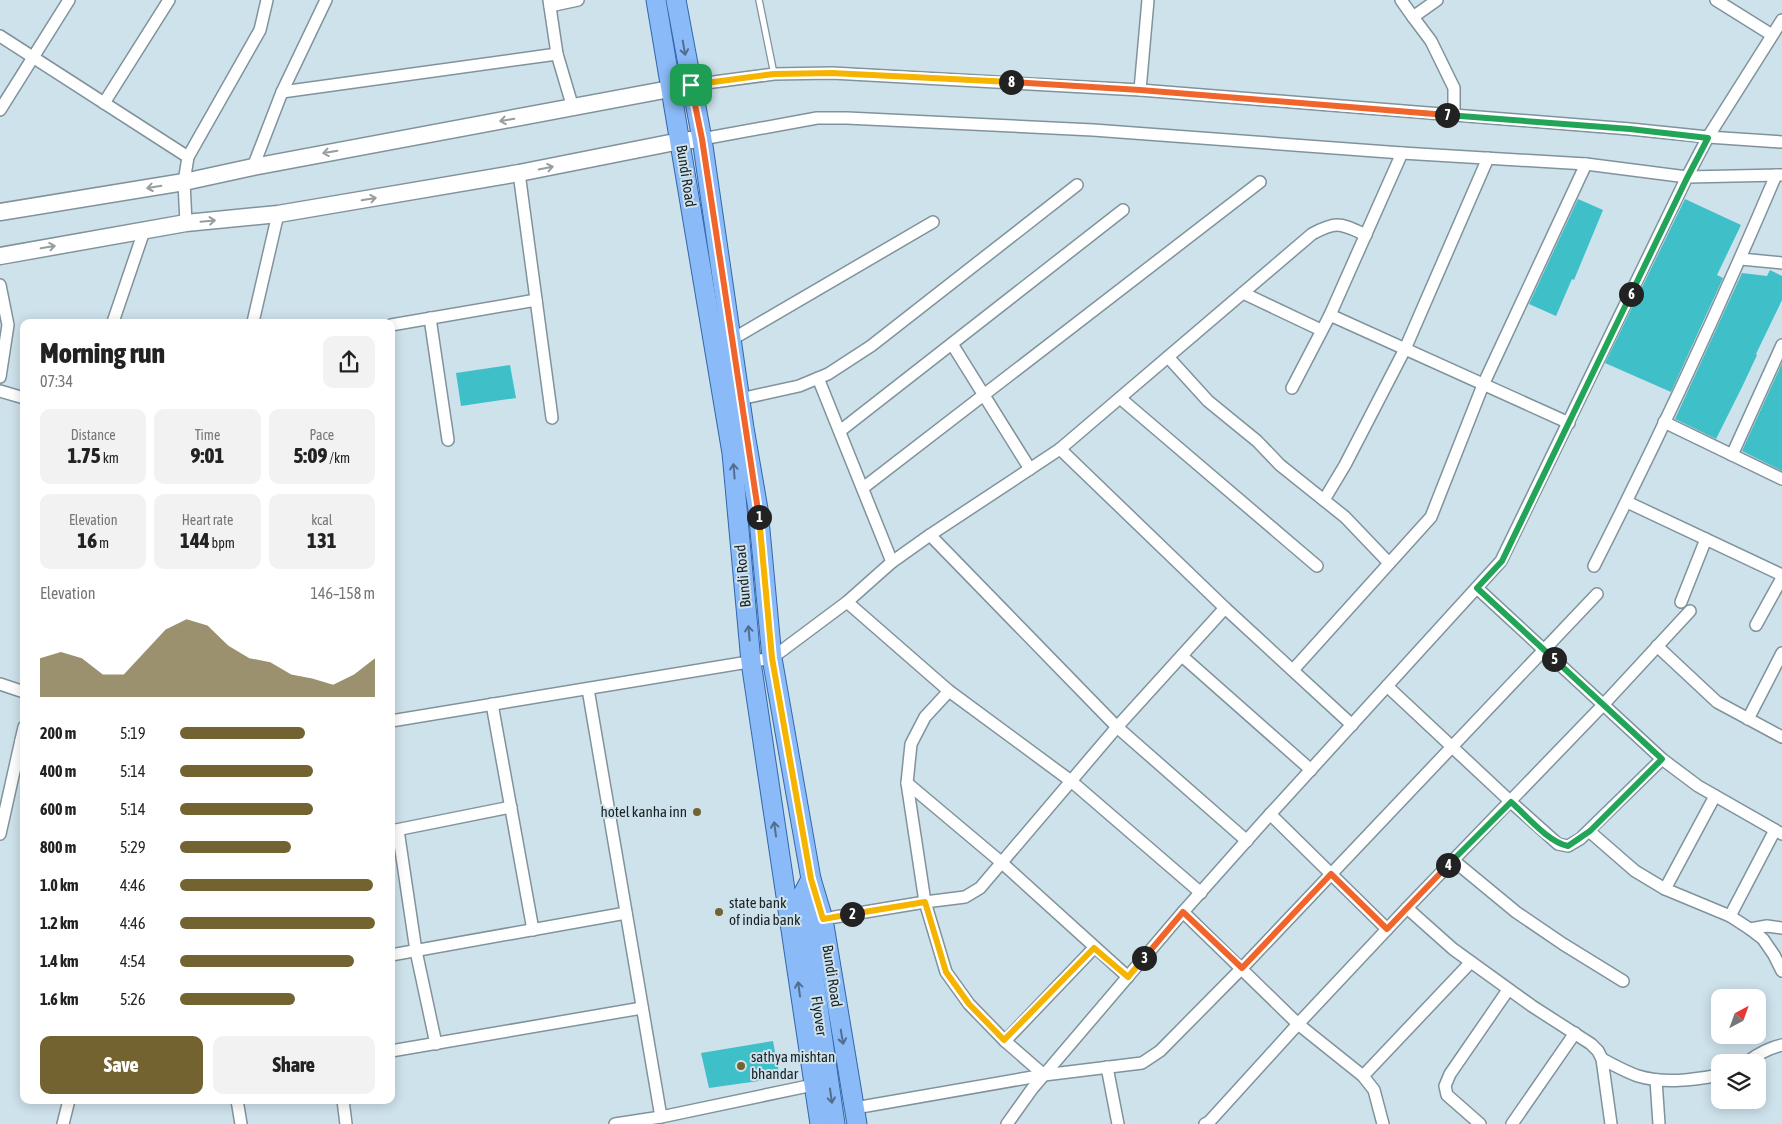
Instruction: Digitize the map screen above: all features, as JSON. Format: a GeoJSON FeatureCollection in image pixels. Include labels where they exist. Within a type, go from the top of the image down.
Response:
{"type":"FeatureCollection","features":[{"type":"Feature","properties":{"kind":"main road","name":"Bundi Road"},"geometry":{"type":"LineString","coordinates":[[656,0],[732,453],[751,662],[820,1124]]}},
{"type":"Feature","properties":{"kind":"main road","name":"Bundi Road"},"geometry":{"type":"LineString","coordinates":[[676,0],[702,139],[758,509],[772,658],[811,879],[815,923],[856,1116]]}},
{"type":"Feature","properties":{"kind":"main road","name":"Flyover"},"geometry":{"type":"LineString","coordinates":[[815,923],[835,1124]]}},
{"type":"Feature","properties":{"kind":"street"},"geometry":{"type":"LineString","coordinates":[[0,110],[70,0]]}},
{"type":"Feature","properties":{"kind":"street"},"geometry":{"type":"LineString","coordinates":[[104,103],[168,0]]}},
{"type":"Feature","properties":{"kind":"street"},"geometry":{"type":"LineString","coordinates":[[186,222],[184,182],[188,157],[260,30],[267,0]]}},
{"type":"Feature","properties":{"kind":"street"},"geometry":{"type":"LineString","coordinates":[[252,167],[282,92],[326,0]]}},
{"type":"Feature","properties":{"kind":"street"},"geometry":{"type":"LineString","coordinates":[[573,108],[557,54],[550,3],[578,0]]}},
{"type":"Feature","properties":{"kind":"street"},"geometry":{"type":"LineString","coordinates":[[1140,90],[1148,0]]}},
{"type":"Feature","properties":{"kind":"street"},"geometry":{"type":"LineString","coordinates":[[1400,0],[1431,41],[1454,88],[1454,116]]}},
{"type":"Feature","properties":{"kind":"street"},"geometry":{"type":"LineString","coordinates":[[1413,17],[1437,0]]}},
{"type":"Feature","properties":{"kind":"street"},"geometry":{"type":"LineString","coordinates":[[1716,0],[1772,35]]}},
{"type":"Feature","properties":{"kind":"street"},"geometry":{"type":"LineString","coordinates":[[1007,1124],[1044,1075],[1183,912],[1270,814],[1502,561],[1706,141],[1782,20]]}},
{"type":"Feature","properties":{"kind":"street"},"geometry":{"type":"LineString","coordinates":[[0,36],[188,157]]}},
{"type":"Feature","properties":{"kind":"street"},"geometry":{"type":"LineString","coordinates":[[282,92],[557,54]]}},
{"type":"Feature","properties":{"kind":"street"},"geometry":{"type":"LineString","coordinates":[[0,212],[184,182],[252,167],[672,88],[774,74],[832,73],[1140,90],[1630,129],[1706,141],[1782,142]]}},
{"type":"Feature","properties":{"kind":"street"},"geometry":{"type":"LineString","coordinates":[[0,256],[186,222],[278,214],[519,173],[680,141],[702,139],[817,118],[1093,130],[1402,153],[1586,164],[1687,178],[1779,175],[1664,422],[1594,566]]}},
{"type":"Feature","properties":{"kind":"street"},"geometry":{"type":"LineString","coordinates":[[1292,388],[1330,315],[1402,153]]}},
{"type":"Feature","properties":{"kind":"street"},"geometry":{"type":"LineString","coordinates":[[1324,500],[1345,465],[1405,349],[1488,158]]}},
{"type":"Feature","properties":{"kind":"street"},"geometry":{"type":"LineString","coordinates":[[1293,670],[1431,517],[1483,385],[1586,164]]}},
{"type":"Feature","properties":{"kind":"street"},"geometry":{"type":"LineString","coordinates":[[519,173],[552,418]]}},
{"type":"Feature","properties":{"kind":"street"},"geometry":{"type":"LineString","coordinates":[[862,488],[1260,182]]}},
{"type":"Feature","properties":{"kind":"street"},"geometry":{"type":"LineString","coordinates":[[740,399],[799,386],[828,374],[871,346],[1078,185]]}},
{"type":"Feature","properties":{"kind":"street"},"geometry":{"type":"LineString","coordinates":[[840,431],[1123,210]]}},
{"type":"Feature","properties":{"kind":"street"},"geometry":{"type":"LineString","coordinates":[[255,319],[278,214]]}},
{"type":"Feature","properties":{"kind":"street"},"geometry":{"type":"LineString","coordinates":[[732,340],[932,222]]}},
{"type":"Feature","properties":{"kind":"street"},"geometry":{"type":"LineString","coordinates":[[395,719],[772,658],[847,602],[892,562],[1060,449],[1312,234],[1327,226],[1341,224],[1366,236]]}},
{"type":"Feature","properties":{"kind":"street"},"geometry":{"type":"LineString","coordinates":[[114,319],[144,230]]}},
{"type":"Feature","properties":{"kind":"street"},"geometry":{"type":"LineString","coordinates":[[1741,259],[1782,263]]}},
{"type":"Feature","properties":{"kind":"street"},"geometry":{"type":"LineString","coordinates":[[0,285],[4,326],[0,377]]}},
{"type":"Feature","properties":{"kind":"street"},"geometry":{"type":"LineString","coordinates":[[1243,294],[1322,330]]}},
{"type":"Feature","properties":{"kind":"street"},"geometry":{"type":"LineString","coordinates":[[395,324],[536,300]]}},
{"type":"Feature","properties":{"kind":"street"},"geometry":{"type":"LineString","coordinates":[[1330,315],[1569,424]]}},
{"type":"Feature","properties":{"kind":"street"},"geometry":{"type":"LineString","coordinates":[[430,318],[448,440]]}},
{"type":"Feature","properties":{"kind":"street"},"geometry":{"type":"LineString","coordinates":[[952,344],[1030,469]]}},
{"type":"Feature","properties":{"kind":"street"},"geometry":{"type":"LineString","coordinates":[[1732,455],[1782,345]]}},
{"type":"Feature","properties":{"kind":"street"},"geometry":{"type":"LineString","coordinates":[[1168,357],[1208,401],[1257,440],[1280,465],[1345,517],[1389,563]]}},
{"type":"Feature","properties":{"kind":"street"},"geometry":{"type":"LineString","coordinates":[[818,378],[892,562]]}},
{"type":"Feature","properties":{"kind":"street"},"geometry":{"type":"LineString","coordinates":[[0,391],[20,397]]}},
{"type":"Feature","properties":{"kind":"street"},"geometry":{"type":"LineString","coordinates":[[1120,398],[1317,566]]}},
{"type":"Feature","properties":{"kind":"street"},"geometry":{"type":"LineString","coordinates":[[1664,422],[1782,479]]}},
{"type":"Feature","properties":{"kind":"street"},"geometry":{"type":"LineString","coordinates":[[1060,449],[1225,608],[1352,724]]}},
{"type":"Feature","properties":{"kind":"street"},"geometry":{"type":"LineString","coordinates":[[1626,502],[1782,576],[1756,625]]}},
{"type":"Feature","properties":{"kind":"street"},"geometry":{"type":"LineString","coordinates":[[930,535],[1118,727],[1247,841]]}},
{"type":"Feature","properties":{"kind":"street"},"geometry":{"type":"LineString","coordinates":[[1681,602],[1706,539]]}},
{"type":"Feature","properties":{"kind":"street"},"geometry":{"type":"LineString","coordinates":[[1477,588],[1662,759],[1698,786],[1778,832],[1730,916]]}},
{"type":"Feature","properties":{"kind":"street"},"geometry":{"type":"LineString","coordinates":[[856,1116],[1044,1075],[1142,1063],[1160,1052],[1597,594]]}},
{"type":"Feature","properties":{"kind":"street"},"geometry":{"type":"LineString","coordinates":[[847,602],[949,691],[1071,781],[1201,893]]}},
{"type":"Feature","properties":{"kind":"street"},"geometry":{"type":"LineString","coordinates":[[815,923],[925,902],[965,897],[980,888],[1118,727],[1225,608]]}},
{"type":"Feature","properties":{"kind":"street"},"geometry":{"type":"LineString","coordinates":[[1205,1124],[1223,1107],[1387,929],[1511,802],[1690,611]]}},
{"type":"Feature","properties":{"kind":"street"},"geometry":{"type":"LineString","coordinates":[[1657,646],[1717,702],[1782,737]]}},
{"type":"Feature","properties":{"kind":"street"},"geometry":{"type":"LineString","coordinates":[[1748,718],[1777,673],[1782,653]]}},
{"type":"Feature","properties":{"kind":"street"},"geometry":{"type":"LineString","coordinates":[[1182,656],[1310,770]]}},
{"type":"Feature","properties":{"kind":"street"},"geometry":{"type":"LineString","coordinates":[[0,684],[20,691]]}},
{"type":"Feature","properties":{"kind":"street"},"geometry":{"type":"LineString","coordinates":[[1387,686],[1558,844],[1568,846],[1590,831],[1662,759]]}},
{"type":"Feature","properties":{"kind":"street"},"geometry":{"type":"LineString","coordinates":[[588,689],[661,1117]]}},
{"type":"Feature","properties":{"kind":"street"},"geometry":{"type":"LineString","coordinates":[[949,691],[925,717],[911,744],[907,783],[925,902],[946,972],[969,1004],[1004,1040],[1044,1075]]}},
{"type":"Feature","properties":{"kind":"street"},"geometry":{"type":"LineString","coordinates":[[492,704],[533,930]]}},
{"type":"Feature","properties":{"kind":"street"},"geometry":{"type":"LineString","coordinates":[[0,834],[20,749]]}},
{"type":"Feature","properties":{"kind":"street"},"geometry":{"type":"LineString","coordinates":[[907,783],[1001,862],[1128,977]]}},
{"type":"Feature","properties":{"kind":"street"},"geometry":{"type":"LineString","coordinates":[[1665,889],[1715,796]]}},
{"type":"Feature","properties":{"kind":"street"},"geometry":{"type":"LineString","coordinates":[[436,1044],[416,951],[395,830],[511,807]]}},
{"type":"Feature","properties":{"kind":"street"},"geometry":{"type":"LineString","coordinates":[[1270,814],[1387,929]]}},
{"type":"Feature","properties":{"kind":"street"},"geometry":{"type":"LineString","coordinates":[[1590,831],[1635,871],[1665,889],[1730,916],[1750,929],[1763,939],[1782,971]]}},
{"type":"Feature","properties":{"kind":"street"},"geometry":{"type":"LineString","coordinates":[[1454,860],[1516,912],[1562,944],[1623,981]]}},
{"type":"Feature","properties":{"kind":"street"},"geometry":{"type":"LineString","coordinates":[[1407,908],[1453,949],[1508,990],[1576,1033],[1598,1051],[1602,1059],[1611,1124]]}},
{"type":"Feature","properties":{"kind":"street"},"geometry":{"type":"LineString","coordinates":[[1183,912],[1298,1024],[1363,1076],[1374,1090],[1383,1124]]}},
{"type":"Feature","properties":{"kind":"street"},"geometry":{"type":"LineString","coordinates":[[395,954],[626,914]]}},
{"type":"Feature","properties":{"kind":"street"},"geometry":{"type":"LineString","coordinates":[[1750,929],[1767,926],[1782,928]]}},
{"type":"Feature","properties":{"kind":"street"},"geometry":{"type":"LineString","coordinates":[[1004,1040],[1094,948]]}},
{"type":"Feature","properties":{"kind":"street"},"geometry":{"type":"LineString","coordinates":[[1363,1076],[1471,962]]}},
{"type":"Feature","properties":{"kind":"street"},"geometry":{"type":"LineString","coordinates":[[1480,1124],[1446,1095],[1445,1086],[1450,1074],[1508,990]]}},
{"type":"Feature","properties":{"kind":"street"},"geometry":{"type":"LineString","coordinates":[[395,1051],[642,1008]]}},
{"type":"Feature","properties":{"kind":"street"},"geometry":{"type":"LineString","coordinates":[[1512,1124],[1576,1033]]}},
{"type":"Feature","properties":{"kind":"street"},"geometry":{"type":"LineString","coordinates":[[1759,1054],[1770,1048],[1782,1045]]}},
{"type":"Feature","properties":{"kind":"street"},"geometry":{"type":"LineString","coordinates":[[1602,1059],[1636,1076],[1656,1080],[1695,1080],[1711,1077]]}},
{"type":"Feature","properties":{"kind":"street"},"geometry":{"type":"LineString","coordinates":[[1107,1067],[1118,1124]]}},
{"type":"Feature","properties":{"kind":"street"},"geometry":{"type":"LineString","coordinates":[[1656,1080],[1659,1124]]}},
{"type":"Feature","properties":{"kind":"street"},"geometry":{"type":"LineString","coordinates":[[615,1124],[661,1117],[813,1085]]}},
{"type":"Feature","properties":{"kind":"street"},"geometry":{"type":"LineString","coordinates":[[63,1124],[68,1104]]}},
{"type":"Feature","properties":{"kind":"street"},"geometry":{"type":"LineString","coordinates":[[238,1104],[241,1124]]}},
{"type":"Feature","properties":{"kind":"street"},"geometry":{"type":"LineString","coordinates":[[344,1104],[346,1124]]}},
{"type":"Feature","properties":{"kind":"lane"},"geometry":{"type":"LineString","coordinates":[[759,0],[774,74]]}},
{"type":"Feature","properties":{"kind":"building"},"geometry":{"type":"Polygon","coordinates":[[[1578,199],[1603,210],[1574,280],[1572,279],[1556,316],[1529,304],[1578,199]]]}},
{"type":"Feature","properties":{"kind":"building"},"geometry":{"type":"Polygon","coordinates":[[[1685,199],[1741,225],[1717,275],[1723,278],[1671,392],[1605,363],[1685,199]]]}},
{"type":"Feature","properties":{"kind":"building"},"geometry":{"type":"Polygon","coordinates":[[[1770,270],[1782,276],[1782,300],[1716,439],[1675,419],[1742,273],[1767,276],[1770,270]]]}},
{"type":"Feature","properties":{"kind":"building"},"geometry":{"type":"Polygon","coordinates":[[[1782,363],[1782,471],[1742,451],[1782,363]]]}},
{"type":"Feature","properties":{"kind":"building"},"geometry":{"type":"Polygon","coordinates":[[[510,365],[516,398],[461,406],[456,373],[510,365]]]}},
{"type":"Feature","properties":{"kind":"building","name":"sathya mishtan bhandar"},"geometry":{"type":"Polygon","coordinates":[[[773,1041],[780,1078],[709,1088],[701,1053],[773,1041]]]}},
{"type":"Feature","properties":{"kind":"place","name":"hotel kanha inn"},"geometry":{"type":"Point","coordinates":[697,812]}},
{"type":"Feature","properties":{"kind":"place","name":"state bank of india bank"},"geometry":{"type":"Point","coordinates":[719,912]}},
{"type":"Feature","properties":{"kind":"place","name":"sathya mishtan bhandar"},"geometry":{"type":"Point","coordinates":[741,1066]}},
{"type":"Feature","properties":{"kind":"route"},"geometry":{"type":"LineString","coordinates":[[832,73],[897,76],[1140,90],[1630,129],[1708,138],[1502,561],[1477,588],[1662,759],[1590,831],[1568,846],[1558,844],[1511,802],[1387,929],[1331,874],[1242,968],[1183,912],[1128,977],[1094,948],[1004,1040],[969,1004],[946,972],[925,902],[823,919],[811,879],[772,658],[758,509],[744,428],[702,139],[691,85],[774,74],[832,73]]}}]}
